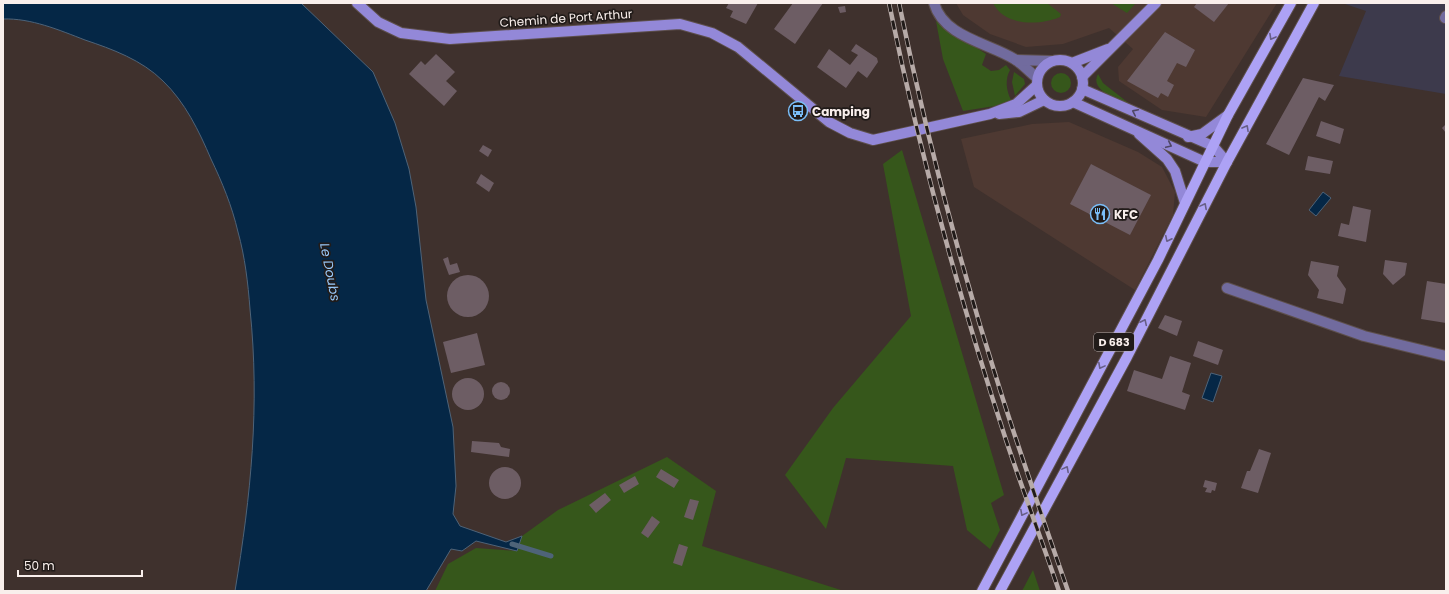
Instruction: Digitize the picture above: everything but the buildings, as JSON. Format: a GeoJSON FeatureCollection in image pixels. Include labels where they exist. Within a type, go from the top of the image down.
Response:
{"type":"FeatureCollection","features":[{"type":"Feature","properties":{"kind":"main road","name":"D 683"},"geometry":{"type":"LineString","coordinates":[[982,591],[1158,260],[1228,115],[1291,3]]}},
{"type":"Feature","properties":{"kind":"main road","name":"D 683"},"geometry":{"type":"LineString","coordinates":[[1000,591],[1127,356],[1227,162],[1314,3]]}},
{"type":"Feature","properties":{"kind":"street","name":"Chemin de Port Arthur"},"geometry":{"type":"LineString","coordinates":[[357,3],[378,22],[401,33],[450,39],[680,24],[712,33],[738,46],[829,122],[850,133],[872,140],[990,114],[1019,112],[1044,100]]}},
{"type":"Feature","properties":{"kind":"street"},"geometry":{"type":"LineString","coordinates":[[934,3],[936,10],[949,24],[964,36],[1016,60],[1037,82],[1039,93],[1044,100],[1050,104],[1058,106],[1074,102],[1082,89],[1082,77],[1077,67],[1072,63],[1058,60],[1016,60]]}},
{"type":"Feature","properties":{"kind":"street"},"geometry":{"type":"LineString","coordinates":[[1082,77],[1156,3]]}},
{"type":"Feature","properties":{"kind":"street"},"geometry":{"type":"LineString","coordinates":[[1072,63],[1111,48]]}},
{"type":"Feature","properties":{"kind":"street"},"geometry":{"type":"LineString","coordinates":[[1037,82],[1044,66],[1052,61]]}},
{"type":"Feature","properties":{"kind":"street","name":"Chemin de Port Arthur"},"geometry":{"type":"LineString","coordinates":[[990,114],[1016,104],[1037,82]]}},
{"type":"Feature","properties":{"kind":"street"},"geometry":{"type":"LineString","coordinates":[[1082,89],[1188,137],[1213,146],[1227,162]]}},
{"type":"Feature","properties":{"kind":"street"},"geometry":{"type":"LineString","coordinates":[[1074,102],[1134,128],[1205,162],[1227,162]]}},
{"type":"Feature","properties":{"kind":"street"},"geometry":{"type":"LineString","coordinates":[[1188,137],[1202,134],[1228,115]]}},
{"type":"Feature","properties":{"kind":"street"},"geometry":{"type":"LineString","coordinates":[[1134,128],[1167,159],[1175,171],[1185,204]]}},
{"type":"Feature","properties":{"kind":"street"},"geometry":{"type":"LineString","coordinates":[[1227,288],[1364,336],[1446,356]]}},
{"type":"Feature","properties":{"kind":"shaded area"},"geometry":{"type":"Polygon","coordinates":[[[956,3],[1277,3],[1206,117],[1162,110],[1119,81],[1118,67],[1133,49],[1109,28],[1063,44],[1026,47],[990,34],[963,15],[956,3]]]}},
{"type":"Feature","properties":{"kind":"shaded area"},"geometry":{"type":"Polygon","coordinates":[[[1342,3],[1446,3],[1446,94],[1339,76],[1366,11],[1342,3]]]}},
{"type":"Feature","properties":{"kind":"shaded area"},"geometry":{"type":"Polygon","coordinates":[[[1069,122],[1138,152],[1162,167],[1175,192],[1173,215],[1135,290],[974,187],[961,139],[1032,124],[1069,122]]]}},
{"type":"Feature","properties":{"kind":"green space"},"geometry":{"type":"Polygon","coordinates":[[[993,3],[1047,3],[1061,14],[1060,17],[1052,20],[1032,23],[1023,22],[1013,20],[1005,16],[998,11],[993,3]]]}},
{"type":"Feature","properties":{"kind":"green space"},"geometry":{"type":"Polygon","coordinates":[[[1111,3],[1136,3],[1127,13],[1111,3]]]}},
{"type":"Feature","properties":{"kind":"green space"},"geometry":{"type":"Polygon","coordinates":[[[936,21],[986,54],[982,65],[991,71],[999,70],[1006,65],[1010,70],[1007,77],[1007,85],[1011,100],[995,106],[963,111],[943,59],[936,21]]]}},
{"type":"Feature","properties":{"kind":"green space"},"geometry":{"type":"Polygon","coordinates":[[[1014,72],[1024,79],[1025,84],[1015,96],[1012,82],[1014,72]]]}},
{"type":"Feature","properties":{"kind":"green space"},"geometry":{"type":"Polygon","coordinates":[[[1061,73],[1068,76],[1071,83],[1068,90],[1061,93],[1054,90],[1051,83],[1054,76],[1061,73]]]}},
{"type":"Feature","properties":{"kind":"green space"},"geometry":{"type":"Polygon","coordinates":[[[1098,74],[1103,83],[1131,105],[1129,106],[1118,101],[1101,90],[1096,80],[1098,74]]]}},
{"type":"Feature","properties":{"kind":"green space"},"geometry":{"type":"Polygon","coordinates":[[[902,150],[1004,495],[991,503],[1000,530],[990,549],[967,530],[953,466],[846,458],[826,529],[785,475],[833,408],[911,316],[883,164],[902,150]]]}},
{"type":"Feature","properties":{"kind":"green space"},"geometry":{"type":"Polygon","coordinates":[[[667,457],[716,491],[702,546],[844,591],[435,591],[448,564],[476,548],[517,551],[522,536],[558,510],[667,457]]]}},
{"type":"Feature","properties":{"kind":"green space"},"geometry":{"type":"Polygon","coordinates":[[[1033,570],[1040,591],[1022,591],[1033,570]]]}},
{"type":"Feature","properties":{"kind":"water","name":"Le Doubs"},"geometry":{"type":"Polygon","coordinates":[[[3,3],[301,3],[373,72],[395,123],[409,169],[416,207],[426,300],[453,427],[456,486],[453,514],[460,526],[506,542],[522,536],[517,551],[476,541],[462,551],[451,549],[426,591],[235,591],[246,520],[252,450],[254,416],[253,345],[243,251],[236,222],[219,176],[191,117],[171,89],[155,74],[136,61],[106,47],[24,20],[3,19],[3,3]]]}},
{"type":"Feature","properties":{"kind":"water"},"geometry":{"type":"Polygon","coordinates":[[[1323,192],[1331,198],[1316,216],[1309,210],[1323,192]]]}},
{"type":"Feature","properties":{"kind":"water"},"geometry":{"type":"Polygon","coordinates":[[[1211,373],[1222,376],[1213,402],[1202,398],[1211,373]]]}},
{"type":"Feature","properties":{"kind":"waterway"},"geometry":{"type":"LineString","coordinates":[[512,544],[551,556]]}},
{"type":"Feature","properties":{"kind":"railway"},"geometry":{"type":"LineString","coordinates":[[889,3],[913,114],[956,278],[1006,440],[1059,591]]}},
{"type":"Feature","properties":{"kind":"railway"},"geometry":{"type":"LineString","coordinates":[[899,3],[932,151],[972,297],[1009,418],[1068,591]]}},
{"type":"Feature","properties":{"kind":"place","name":"Camping"},"geometry":{"type":"Point","coordinates":[798,111]}},
{"type":"Feature","properties":{"kind":"place","name":"KFC"},"geometry":{"type":"Point","coordinates":[1100,214]}}]}
